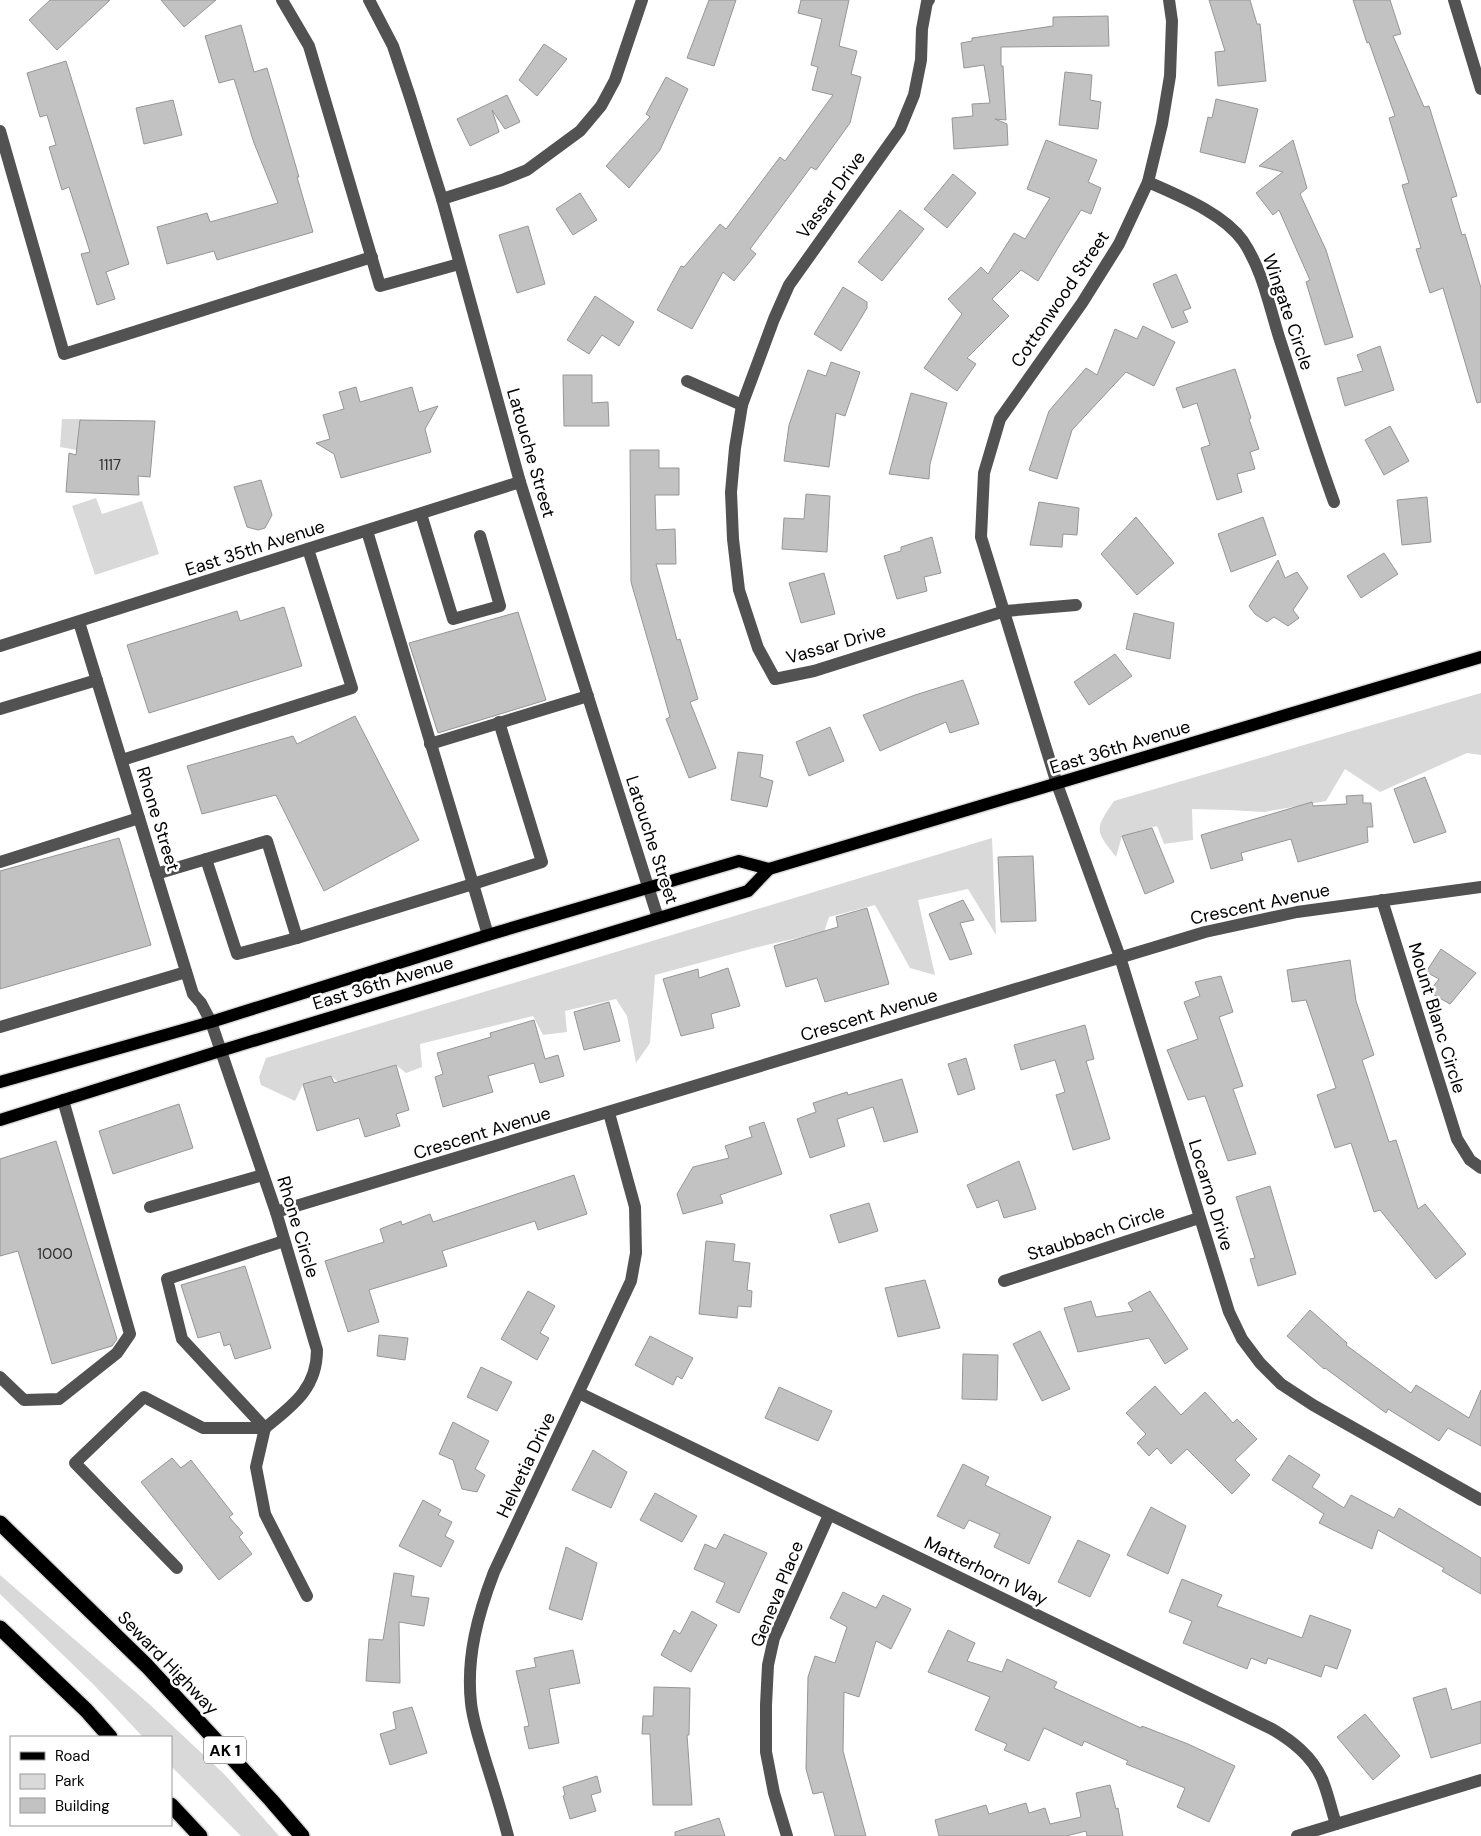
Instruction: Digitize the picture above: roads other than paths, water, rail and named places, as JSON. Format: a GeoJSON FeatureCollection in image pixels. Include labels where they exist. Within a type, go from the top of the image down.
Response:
{"type":"FeatureCollection","features":[{"type":"Feature","properties":{"kind":"highway","name":"Seward Highway"},"geometry":{"type":"LineString","coordinates":[[0,1523],[147,1666],[302,1836]]}},
{"type":"Feature","properties":{"kind":"highway"},"geometry":{"type":"LineString","coordinates":[[0,1628],[86,1710],[109,1736]]}},
{"type":"Feature","properties":{"kind":"highway"},"geometry":{"type":"LineString","coordinates":[[172,1806],[200,1836]]}},
{"type":"Feature","properties":{"kind":"main road","name":"East 36th Avenue"},"geometry":{"type":"LineString","coordinates":[[0,1120],[220,1051],[748,891],[769,869],[1481,657]]}},
{"type":"Feature","properties":{"kind":"main road","name":"East 36th Avenue"},"geometry":{"type":"LineString","coordinates":[[0,1082],[210,1022],[488,935],[739,861],[769,869]]}},
{"type":"Feature","properties":{"kind":"street"},"geometry":{"type":"LineString","coordinates":[[282,0],[309,46],[380,286],[459,264]]}},
{"type":"Feature","properties":{"kind":"street","name":"Latouche Street"},"geometry":{"type":"LineString","coordinates":[[369,0],[393,46],[442,199],[520,482],[658,918]]}},
{"type":"Feature","properties":{"kind":"street"},"geometry":{"type":"LineString","coordinates":[[442,199],[527,170],[580,131],[601,106],[615,80],[642,0]]}},
{"type":"Feature","properties":{"kind":"street","name":"Vassar Drive"},"geometry":{"type":"LineString","coordinates":[[929,0],[922,29],[921,60],[914,95],[900,129],[789,285],[774,319],[742,405],[735,448],[732,492],[733,539],[739,590],[758,648],[775,679],[814,671],[1005,611]]}},
{"type":"Feature","properties":{"kind":"street","name":"Cottonwood Street"},"geometry":{"type":"LineString","coordinates":[[1057,784],[981,537],[984,473],[1000,419],[1082,302],[1119,244],[1148,182],[1162,124],[1170,76],[1172,21],[1170,0]]}},
{"type":"Feature","properties":{"kind":"street"},"geometry":{"type":"LineString","coordinates":[[1454,0],[1481,89]]}},
{"type":"Feature","properties":{"kind":"street"},"geometry":{"type":"LineString","coordinates":[[0,131],[64,354],[372,258]]}},
{"type":"Feature","properties":{"kind":"street","name":"Wingate Circle"},"geometry":{"type":"LineString","coordinates":[[1148,182],[1186,199],[1221,219],[1243,241],[1258,269],[1316,452],[1334,502]]}},
{"type":"Feature","properties":{"kind":"street"},"geometry":{"type":"LineString","coordinates":[[687,381],[742,405]]}},
{"type":"Feature","properties":{"kind":"street","name":"East 35th Avenue"},"geometry":{"type":"LineString","coordinates":[[0,646],[520,482]]}},
{"type":"Feature","properties":{"kind":"street"},"geometry":{"type":"LineString","coordinates":[[421,514],[452,619],[500,606],[480,536]]}},
{"type":"Feature","properties":{"kind":"street"},"geometry":{"type":"LineString","coordinates":[[366,531],[488,935]]}},
{"type":"Feature","properties":{"kind":"street"},"geometry":{"type":"LineString","coordinates":[[122,760],[352,688],[308,549]]}},
{"type":"Feature","properties":{"kind":"street"},"geometry":{"type":"LineString","coordinates":[[1005,611],[1076,605]]}},
{"type":"Feature","properties":{"kind":"street","name":"Rhone Street"},"geometry":{"type":"LineString","coordinates":[[79,622],[193,994],[210,1022]]}},
{"type":"Feature","properties":{"kind":"street"},"geometry":{"type":"LineString","coordinates":[[0,709],[97,680]]}},
{"type":"Feature","properties":{"kind":"street"},"geometry":{"type":"LineString","coordinates":[[430,744],[588,696]]}},
{"type":"Feature","properties":{"kind":"street"},"geometry":{"type":"LineString","coordinates":[[206,859],[237,954],[297,938],[542,862],[499,722]]}},
{"type":"Feature","properties":{"kind":"street","name":"Locarno Drive"},"geometry":{"type":"LineString","coordinates":[[1057,784],[1120,957],[1229,1312],[1242,1339],[1260,1363],[1281,1384],[1313,1405],[1481,1500]]}},
{"type":"Feature","properties":{"kind":"street"},"geometry":{"type":"LineString","coordinates":[[0,862],[139,818]]}},
{"type":"Feature","properties":{"kind":"street"},"geometry":{"type":"LineString","coordinates":[[156,874],[266,841],[297,938]]}},
{"type":"Feature","properties":{"kind":"street","name":"Crescent Avenue"},"geometry":{"type":"LineString","coordinates":[[276,1212],[1204,932],[1297,912],[1481,887]]}},
{"type":"Feature","properties":{"kind":"street","name":"Mount Blanc Circle"},"geometry":{"type":"LineString","coordinates":[[1382,900],[1457,1140],[1470,1160],[1481,1168]]}},
{"type":"Feature","properties":{"kind":"street"},"geometry":{"type":"LineString","coordinates":[[0,1027],[186,972]]}},
{"type":"Feature","properties":{"kind":"street","name":"Rhone Circle"},"geometry":{"type":"LineString","coordinates":[[210,1022],[276,1212],[317,1350],[314,1375],[304,1393],[265,1428]]}},
{"type":"Feature","properties":{"kind":"street"},"geometry":{"type":"LineString","coordinates":[[0,1377],[24,1400],[59,1399],[117,1353],[130,1334],[63,1100]]}},
{"type":"Feature","properties":{"kind":"street","name":"Helvetia Drive"},"geometry":{"type":"LineString","coordinates":[[508,1836],[478,1734],[471,1703],[470,1670],[473,1639],[482,1603],[494,1572],[632,1281],[636,1252],[635,1207],[609,1113]]}},
{"type":"Feature","properties":{"kind":"street"},"geometry":{"type":"LineString","coordinates":[[150,1207],[263,1175]]}},
{"type":"Feature","properties":{"kind":"street","name":"Staubbach Circle"},"geometry":{"type":"LineString","coordinates":[[1004,1282],[1200,1218]]}},
{"type":"Feature","properties":{"kind":"street"},"geometry":{"type":"LineString","coordinates":[[265,1428],[182,1339],[167,1279],[284,1241]]}},
{"type":"Feature","properties":{"kind":"street","name":"Matterhorn Way"},"geometry":{"type":"LineString","coordinates":[[579,1393],[1272,1729],[1290,1740],[1314,1766],[1322,1778],[1336,1824]]}},
{"type":"Feature","properties":{"kind":"street"},"geometry":{"type":"LineString","coordinates":[[177,1568],[75,1463],[144,1397],[203,1428],[265,1428]]}},
{"type":"Feature","properties":{"kind":"street"},"geometry":{"type":"LineString","coordinates":[[265,1428],[256,1467],[265,1514],[307,1596]]}},
{"type":"Feature","properties":{"kind":"street","name":"Geneva Place"},"geometry":{"type":"LineString","coordinates":[[787,1836],[774,1794],[766,1752],[768,1665],[774,1638],[829,1515]]}},
{"type":"Feature","properties":{"kind":"street"},"geometry":{"type":"LineString","coordinates":[[1298,1836],[1481,1780]]}}]}
